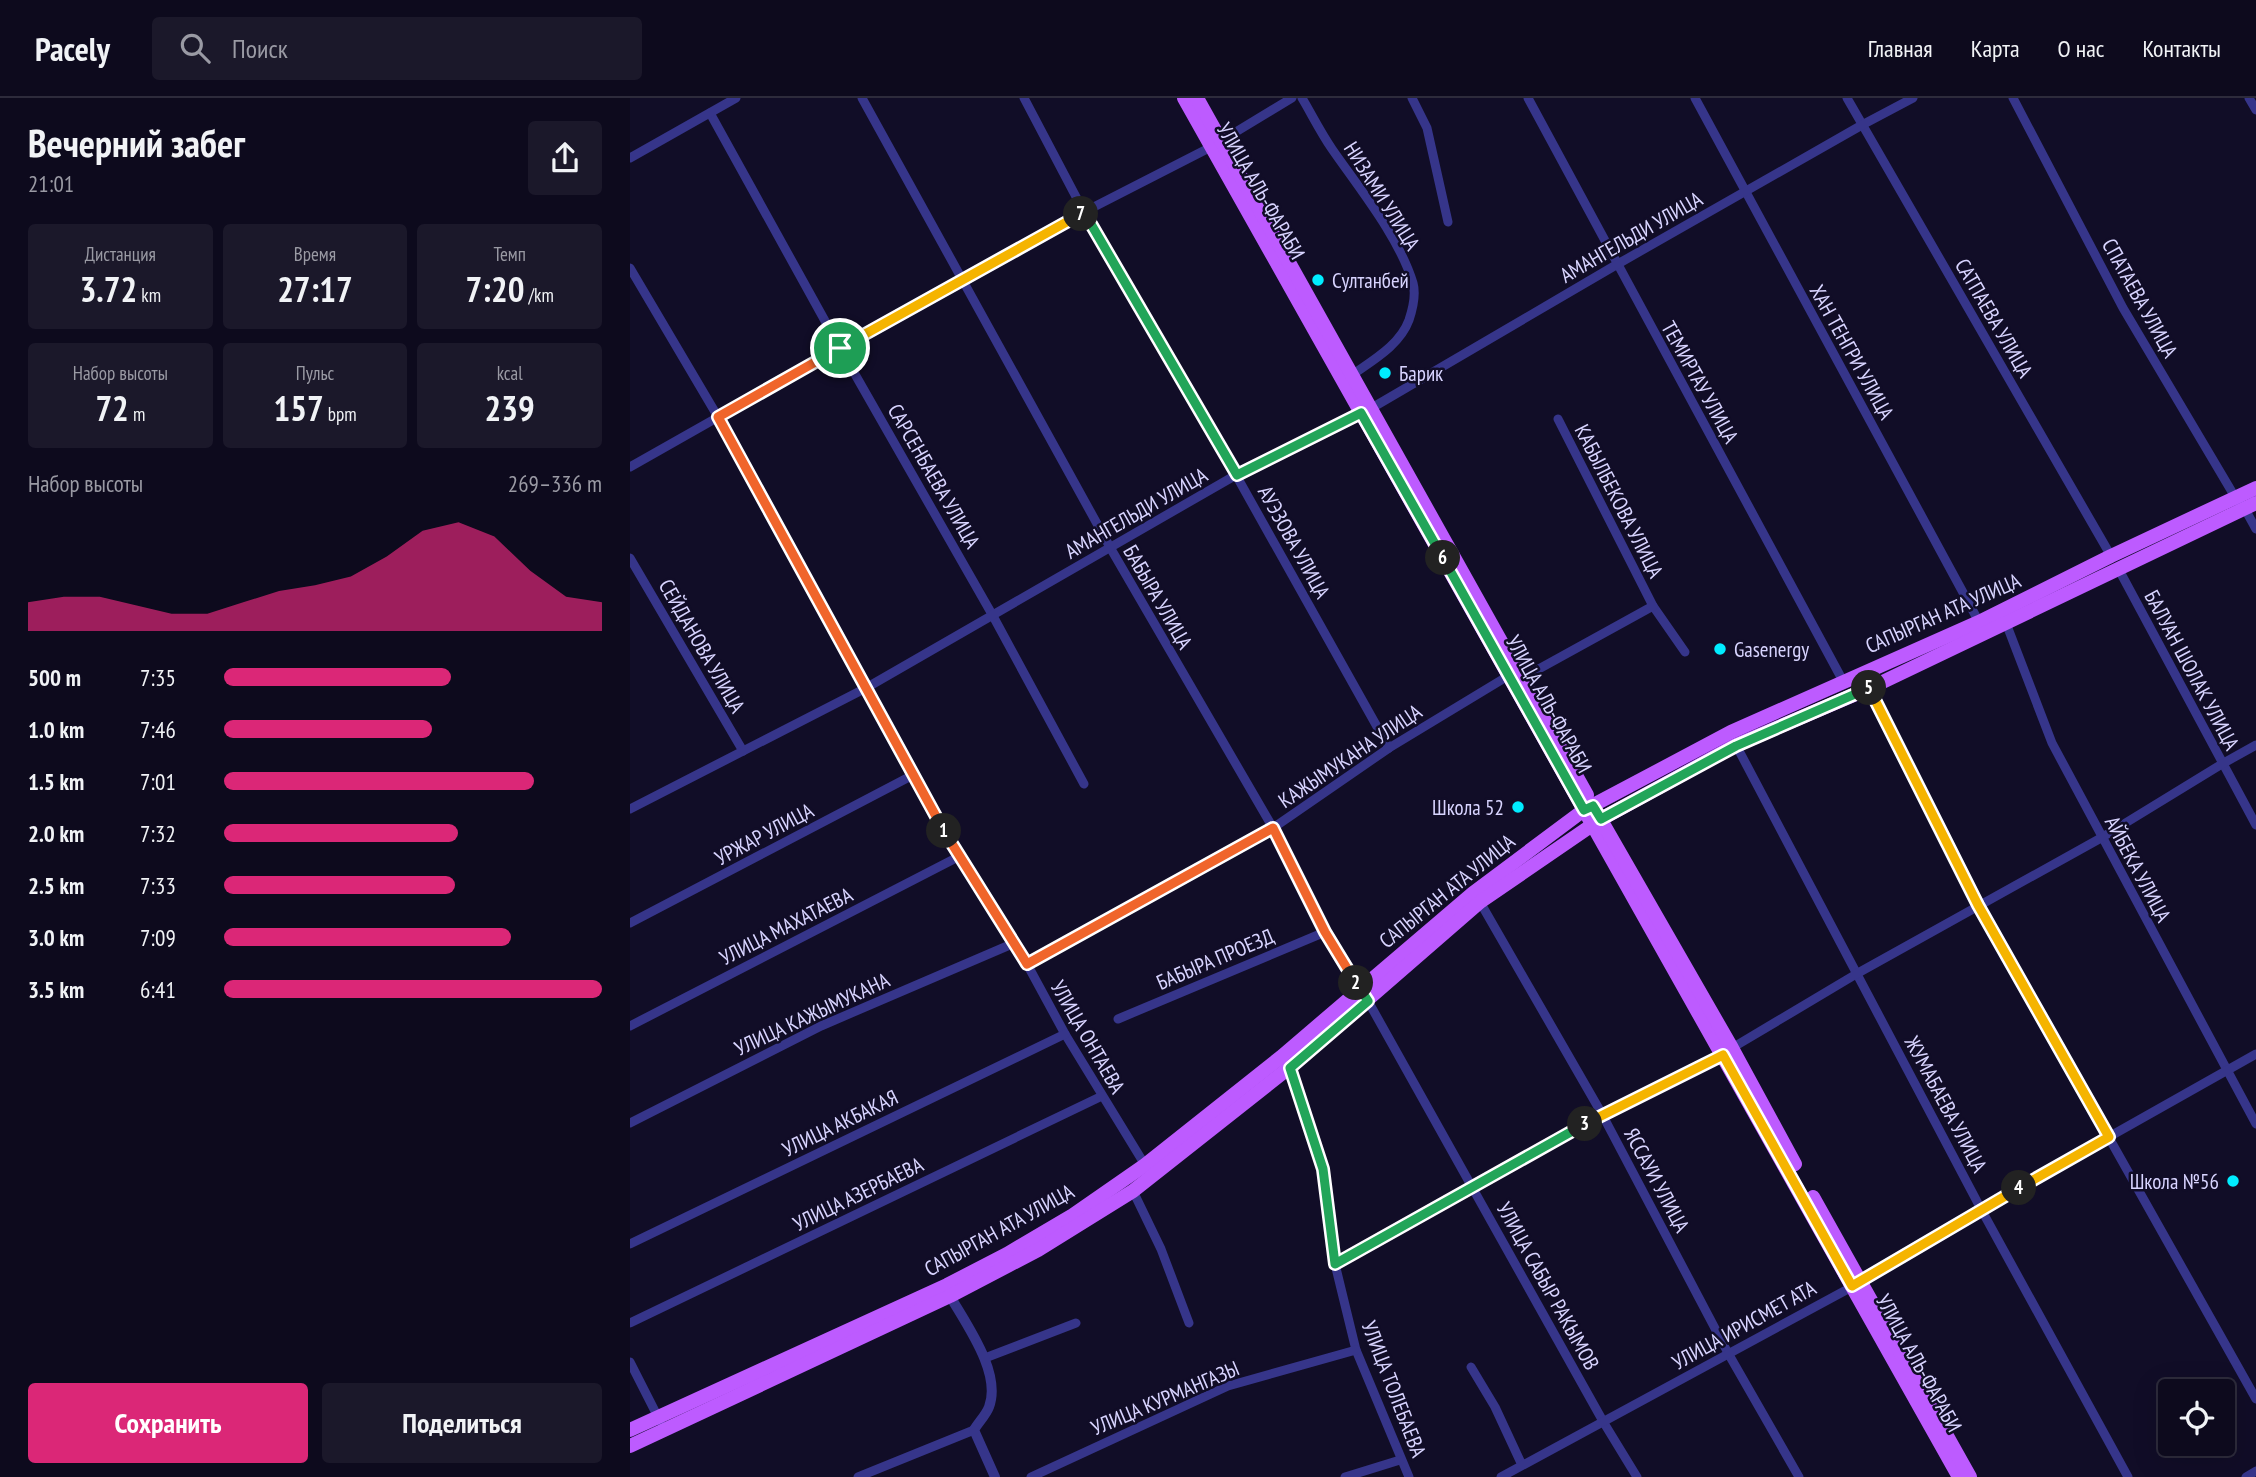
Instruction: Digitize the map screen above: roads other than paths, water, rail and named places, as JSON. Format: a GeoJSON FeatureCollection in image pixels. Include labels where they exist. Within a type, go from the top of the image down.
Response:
{"type":"FeatureCollection","features":[{"type":"Feature","properties":{"kind":"main road","name":"УЛИЦА АЛЬ-ФАРАБИ"},"geometry":{"type":"LineString","coordinates":[[1184,98],[1216,143],[1352,375],[1366,411]]}},
{"type":"Feature","properties":{"kind":"main road","name":"УЛИЦА АЛЬ-ФАРАБИ"},"geometry":{"type":"LineString","coordinates":[[1197,98],[1216,143],[1515,679],[1857,1284],[1970,1477]]}},
{"type":"Feature","properties":{"kind":"main road","name":"САПЫРГАН АТА УЛИЦА"},"geometry":{"type":"LineString","coordinates":[[630,1446],[661,1422],[947,1285],[1073,1215],[1145,1165],[1480,902],[1597,822],[1736,746],[1870,688],[2006,623],[2256,488]]}},
{"type":"Feature","properties":{"kind":"main road","name":"САПЫРГАН АТА УЛИЦА"},"geometry":{"type":"LineString","coordinates":[[630,1430],[661,1422],[950,1296],[1038,1250],[1133,1191],[1290,1068],[1473,893],[1589,808],[1731,732],[2115,562],[2250,506]]}},
{"type":"Feature","properties":{"kind":"main road","name":"УЛИЦА АЛЬ-ФАРАБИ"},"geometry":{"type":"LineString","coordinates":[[1857,1284],[1959,1477]]}},
{"type":"Feature","properties":{"kind":"street"},"geometry":{"type":"LineString","coordinates":[[630,158],[736,98]]}},
{"type":"Feature","properties":{"kind":"street","name":"БАБЫРА УЛИЦА"},"geometry":{"type":"LineString","coordinates":[[862,98],[1111,550],[1273,828],[1325,932],[1364,995]]}},
{"type":"Feature","properties":{"kind":"street","name":"АУЭЗОВА УЛИЦА"},"geometry":{"type":"LineString","coordinates":[[1024,98],[1084,212],[1237,475],[1390,748]]}},
{"type":"Feature","properties":{"kind":"street"},"geometry":{"type":"LineString","coordinates":[[630,467],[960,280],[1216,143],[1292,98]]}},
{"type":"Feature","properties":{"kind":"street","name":"НИЗАМИ УЛИЦА"},"geometry":{"type":"LineString","coordinates":[[1302,98],[1330,146],[1370,203],[1413,282],[1415,295],[1408,321],[1398,339],[1352,375]]}},
{"type":"Feature","properties":{"kind":"street"},"geometry":{"type":"LineString","coordinates":[[1412,98],[1427,128],[1448,222]]}},
{"type":"Feature","properties":{"kind":"street","name":"ТЕМИРТАУ УЛИЦА"},"geometry":{"type":"LineString","coordinates":[[1528,98],[1843,681]]}},
{"type":"Feature","properties":{"kind":"street","name":"ХАН ТЕНГРИ УЛИЦА"},"geometry":{"type":"LineString","coordinates":[[1695,98],[1979,622]]}},
{"type":"Feature","properties":{"kind":"street","name":"САТПАЕВА УЛИЦА"},"geometry":{"type":"LineString","coordinates":[[1847,98],[2115,562]]}},
{"type":"Feature","properties":{"kind":"street","name":"АМАНГЕЛЬДИ УЛИЦА"},"geometry":{"type":"LineString","coordinates":[[630,809],[866,688],[1111,550],[1237,475],[1366,411],[1616,265],[1913,98]]}},
{"type":"Feature","properties":{"kind":"street","name":"СПАТАЕВА УЛИЦА"},"geometry":{"type":"LineString","coordinates":[[2013,98],[2123,308],[2235,497],[2250,506],[2256,529]]}},
{"type":"Feature","properties":{"kind":"street"},"geometry":{"type":"LineString","coordinates":[[2249,98],[2256,110]]}},
{"type":"Feature","properties":{"kind":"street","name":"САРСЕНБАЕВА УЛИЦА"},"geometry":{"type":"LineString","coordinates":[[710,113],[993,616],[1084,784]]}},
{"type":"Feature","properties":{"kind":"street","name":"УЛИЦА ОНТАЕВА"},"geometry":{"type":"LineString","coordinates":[[630,268],[718,417],[958,857],[1027,964],[1065,1034],[1145,1165]]}},
{"type":"Feature","properties":{"kind":"street","name":"КАБЫЛБЕКОВА УЛИЦА"},"geometry":{"type":"LineString","coordinates":[[1515,679],[1653,606],[1558,419]]}},
{"type":"Feature","properties":{"kind":"street","name":"СЕЙДАНОВА УЛИЦА"},"geometry":{"type":"LineString","coordinates":[[630,558],[743,751]]}},
{"type":"Feature","properties":{"kind":"street","name":"БАЛУАН ШОЛАК УЛИЦА"},"geometry":{"type":"LineString","coordinates":[[2115,562],[2256,825]]}},
{"type":"Feature","properties":{"kind":"street"},"geometry":{"type":"LineString","coordinates":[[1653,606],[1685,652]]}},
{"type":"Feature","properties":{"kind":"street","name":"АЙБЕКА УЛИЦА"},"geometry":{"type":"LineString","coordinates":[[2006,623],[2052,743],[2256,1124]]}},
{"type":"Feature","properties":{"kind":"street","name":"КАЖЫМУКАНА УЛИЦА"},"geometry":{"type":"LineString","coordinates":[[1027,964],[1273,828],[1390,748],[1515,679]]}},
{"type":"Feature","properties":{"kind":"street"},"geometry":{"type":"LineString","coordinates":[[1870,688],[1978,905],[2256,1399]]}},
{"type":"Feature","properties":{"kind":"street","name":"ЖУМАБАЕВА УЛИЦА"},"geometry":{"type":"LineString","coordinates":[[1736,746],[1981,1209],[2128,1477]]}},
{"type":"Feature","properties":{"kind":"street"},"geometry":{"type":"LineString","coordinates":[[1335,1264],[1602,1114],[1727,1052],[1858,973],[2101,838],[2256,746]]}},
{"type":"Feature","properties":{"kind":"street","name":"УРЖАР УЛИЦА"},"geometry":{"type":"LineString","coordinates":[[630,923],[914,775]]}},
{"type":"Feature","properties":{"kind":"street","name":"УЛИЦА МАХАТАЕВА"},"geometry":{"type":"LineString","coordinates":[[630,1026],[958,857]]}},
{"type":"Feature","properties":{"kind":"street","name":"ЯССАУИ УЛИЦА"},"geometry":{"type":"LineString","coordinates":[[1480,902],[1602,1114],[1728,1353],[1798,1477]]}},
{"type":"Feature","properties":{"kind":"street","name":"БАБЫРА ПРОЕЗД"},"geometry":{"type":"LineString","coordinates":[[1118,1018],[1325,932]]}},
{"type":"Feature","properties":{"kind":"street","name":"УЛИЦА КАЖЫМУКАНА"},"geometry":{"type":"LineString","coordinates":[[630,1123],[821,1026],[1012,944]]}},
{"type":"Feature","properties":{"kind":"street","name":"УЛИЦА САБЫР РАКЫМОВ"},"geometry":{"type":"LineString","coordinates":[[1364,995],[1604,1423],[1637,1477]]}},
{"type":"Feature","properties":{"kind":"street","name":"УЛИЦА АКБАКАЯ"},"geometry":{"type":"LineString","coordinates":[[630,1244],[1065,1034]]}},
{"type":"Feature","properties":{"kind":"street","name":"УЛИЦА ИРИСМЕТ АТА"},"geometry":{"type":"LineString","coordinates":[[1501,1477],[1857,1284],[1981,1209],[2256,1054]]}},
{"type":"Feature","properties":{"kind":"street","name":"УЛИЦА ТОЛЕБАЕВА"},"geometry":{"type":"LineString","coordinates":[[1290,1068],[1323,1169],[1335,1264],[1356,1350],[1409,1477]]}},
{"type":"Feature","properties":{"kind":"street","name":"УЛИЦА АЗЕРБАЕВА"},"geometry":{"type":"LineString","coordinates":[[630,1323],[1102,1096]]}},
{"type":"Feature","properties":{"kind":"street"},"geometry":{"type":"LineString","coordinates":[[1133,1191],[1161,1249],[1189,1324]]}},
{"type":"Feature","properties":{"kind":"street"},"geometry":{"type":"LineString","coordinates":[[858,1477],[974,1430],[989,1406],[990,1384],[985,1358],[950,1296]]}},
{"type":"Feature","properties":{"kind":"street"},"geometry":{"type":"LineString","coordinates":[[985,1358],[1076,1323]]}},
{"type":"Feature","properties":{"kind":"street","name":"УЛИЦА КУРМАНГАЗЫ"},"geometry":{"type":"LineString","coordinates":[[1031,1477],[1228,1386],[1356,1350]]}},
{"type":"Feature","properties":{"kind":"street"},"geometry":{"type":"LineString","coordinates":[[630,1362],[661,1422]]}},
{"type":"Feature","properties":{"kind":"street"},"geometry":{"type":"LineString","coordinates":[[1471,1367],[1495,1408],[1522,1465]]}},
{"type":"Feature","properties":{"kind":"street"},"geometry":{"type":"LineString","coordinates":[[974,1430],[995,1477]]}},
{"type":"Feature","properties":{"kind":"street"},"geometry":{"type":"LineString","coordinates":[[1345,1477],[1400,1460]]}},
{"type":"Feature","properties":{"kind":"street"},"geometry":{"type":"LineString","coordinates":[[2246,1477],[2256,1471]]}},
{"type":"Feature","properties":{"kind":"place","name":"Султанбей"},"geometry":{"type":"Point","coordinates":[1318,280]}},
{"type":"Feature","properties":{"kind":"place","name":"Барик"},"geometry":{"type":"Point","coordinates":[1385,373]}},
{"type":"Feature","properties":{"kind":"place","name":"Gasenergy"},"geometry":{"type":"Point","coordinates":[1720,649]}},
{"type":"Feature","properties":{"kind":"place","name":"Школа 52"},"geometry":{"type":"Point","coordinates":[1518,807]}},
{"type":"Feature","properties":{"kind":"place","name":"Школа №56"},"geometry":{"type":"Point","coordinates":[2233,1181]}}]}
